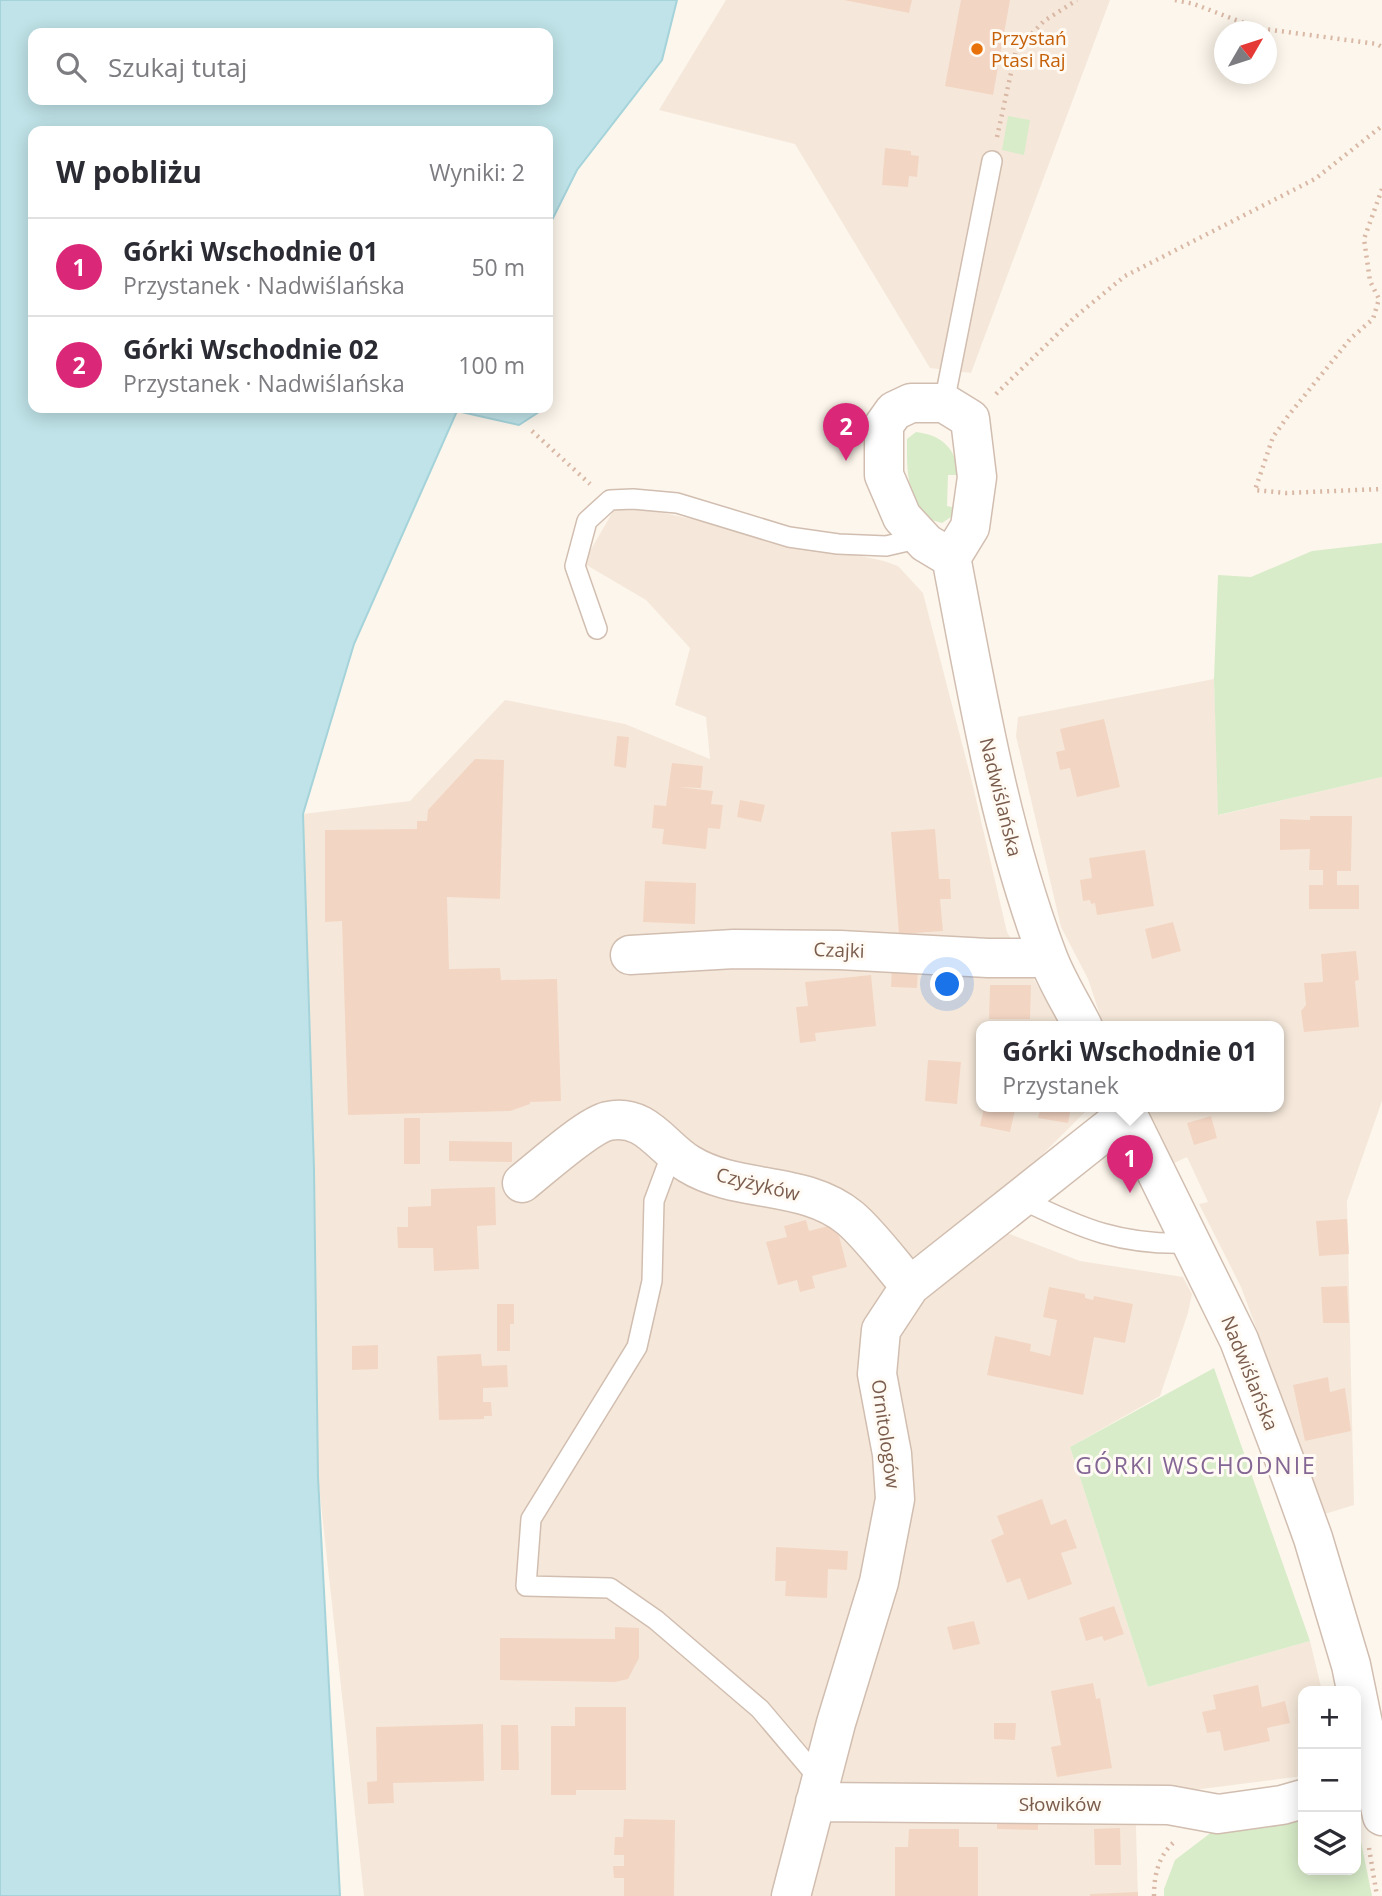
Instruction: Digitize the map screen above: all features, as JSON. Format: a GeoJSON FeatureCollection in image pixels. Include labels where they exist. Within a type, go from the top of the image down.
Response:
{"type":"FeatureCollection","features":[{"type":"Feature","properties":{"kind":"street","name":"Nadwiślańska"},"geometry":{"type":"LineString","coordinates":[[957,411],[911,404],[894,411],[884,425],[884,475],[902,517],[936,548],[1020,873],[1048,958],[1080,1021]]}},
{"type":"Feature","properties":{"kind":"street"},"geometry":{"type":"LineString","coordinates":[[936,548],[970,527],[977,477],[957,411]]}},
{"type":"Feature","properties":{"kind":"street","name":"Czajki"},"geometry":{"type":"LineString","coordinates":[[630,955],[761,949],[1048,958]]}},
{"type":"Feature","properties":{"kind":"street","name":"Ornitologów"},"geometry":{"type":"LineString","coordinates":[[791,1896],[879,1582],[895,1500],[892,1454],[877,1374],[881,1330],[910,1286],[1021,1199],[1125,1112]]}},
{"type":"Feature","properties":{"kind":"street","name":"Nadwiślańska"},"geometry":{"type":"LineString","coordinates":[[1126,1112],[1239,1340],[1313,1538],[1350,1665],[1365,1780],[1382,1816]]}},
{"type":"Feature","properties":{"kind":"street","name":"Czyżyków"},"geometry":{"type":"LineString","coordinates":[[522,1183],[592,1129],[607,1121],[623,1120],[654,1133],[689,1164],[722,1177],[793,1192],[827,1204],[850,1218],[910,1286]]}},
{"type":"Feature","properties":{"kind":"street","name":"Słowików"},"geometry":{"type":"LineString","coordinates":[[818,1792],[1169,1805],[1218,1814],[1298,1800]]}},
{"type":"Feature","properties":{"kind":"lane"},"geometry":{"type":"LineString","coordinates":[[957,411],[992,161]]}},
{"type":"Feature","properties":{"kind":"lane"},"geometry":{"type":"LineString","coordinates":[[597,629],[575,565],[587,521],[610,500],[677,503],[789,537],[838,544],[936,548]]}},
{"type":"Feature","properties":{"kind":"lane"},"geometry":{"type":"LineString","coordinates":[[673,1150],[654,1201],[652,1282],[637,1347],[531,1519],[526,1586],[611,1588],[656,1620],[760,1709],[818,1792]]}},
{"type":"Feature","properties":{"kind":"lane"},"geometry":{"type":"LineString","coordinates":[[1021,1199],[1076,1226],[1128,1241],[1192,1243]]}},
{"type":"Feature","properties":{"kind":"path"},"geometry":{"type":"LineString","coordinates":[[992,161],[1016,50],[1044,21],[1077,0]]}},
{"type":"Feature","properties":{"kind":"path"},"geometry":{"type":"LineString","coordinates":[[1175,0],[1194,4],[1257,28],[1377,44],[1382,47]]}},
{"type":"Feature","properties":{"kind":"path"},"geometry":{"type":"LineString","coordinates":[[957,411],[1125,276],[1315,179],[1382,126]]}},
{"type":"Feature","properties":{"kind":"path"},"geometry":{"type":"LineString","coordinates":[[1382,189],[1364,239],[1370,281],[1379,299],[1373,319],[1351,338],[1273,437],[1255,490],[1286,493],[1382,489]]}},
{"type":"Feature","properties":{"kind":"path"},"geometry":{"type":"LineString","coordinates":[[532,431],[610,500]]}},
{"type":"Feature","properties":{"kind":"path"},"geometry":{"type":"LineString","coordinates":[[1154,1896],[1154,1882],[1163,1853],[1187,1830],[1218,1814]]}},
{"type":"Feature","properties":{"kind":"shaded area"},"geometry":{"type":"Polygon","coordinates":[[[726,0],[1110,0],[971,373],[930,368],[795,144],[659,110],[726,0]]]}},
{"type":"Feature","properties":{"kind":"shaded area"},"geometry":{"type":"Polygon","coordinates":[[[618,503],[884,561],[898,566],[923,593],[973,786],[1007,932],[1058,1021],[976,1021],[976,1112],[1085,1112],[986,1211],[1002,1231],[1080,1261],[1183,1277],[1192,1294],[1160,1396],[1070,1447],[1148,1687],[1310,1641],[1321,1686],[1298,1686],[1298,1777],[1178,1792],[1135,1794],[1138,1896],[364,1896],[318,1477],[314,1169],[303,814],[410,801],[505,700],[625,724],[710,759],[706,717],[675,705],[690,648],[646,600],[583,563],[618,503]]]}},
{"type":"Feature","properties":{"kind":"shaded area"},"geometry":{"type":"Polygon","coordinates":[[[1214,679],[1219,815],[1382,777],[1382,1101],[1347,1201],[1354,1505],[1325,1514],[1241,1287],[1199,1204],[1208,1202],[1187,1157],[1174,1163],[1147,1112],[1284,1112],[1284,1021],[1102,1021],[1088,979],[1061,927],[1016,736],[1018,717],[1214,679]]]}},
{"type":"Feature","properties":{"kind":"green space"},"geometry":{"type":"Polygon","coordinates":[[[1008,116],[1030,120],[1024,155],[1002,150],[1008,116]]]}},
{"type":"Feature","properties":{"kind":"green space"},"geometry":{"type":"Polygon","coordinates":[[[916,432],[940,440],[955,458],[958,475],[948,475],[947,506],[956,508],[954,515],[942,523],[928,519],[915,500],[909,482],[907,439],[916,432]]]}},
{"type":"Feature","properties":{"kind":"green space"},"geometry":{"type":"Polygon","coordinates":[[[1382,543],[1382,777],[1218,815],[1214,679],[1218,575],[1251,577],[1312,551],[1382,543]]]}},
{"type":"Feature","properties":{"kind":"green space"},"geometry":{"type":"Polygon","coordinates":[[[1214,1368],[1310,1641],[1148,1687],[1070,1447],[1214,1368]]]}},
{"type":"Feature","properties":{"kind":"green space"},"geometry":{"type":"Polygon","coordinates":[[[1298,1820],[1298,1875],[1361,1875],[1361,1842],[1372,1896],[1164,1896],[1175,1860],[1221,1825],[1298,1820]]]}},
{"type":"Feature","properties":{"kind":"water"},"geometry":{"type":"Polygon","coordinates":[[[0,0],[677,0],[662,60],[577,170],[553,218],[553,126],[28,126],[28,413],[456,413],[354,644],[303,814],[314,1169],[318,1477],[340,1896],[0,1896],[0,0]]]}},
{"type":"Feature","properties":{"kind":"water"},"geometry":{"type":"Polygon","coordinates":[[[466,413],[537,413],[519,425],[466,413]]]}},
{"type":"Feature","properties":{"kind":"building"},"geometry":{"type":"Polygon","coordinates":[[[844,0],[912,0],[909,13],[844,0]]]}},
{"type":"Feature","properties":{"kind":"building","name":"Przystań Ptasi Raj"},"geometry":{"type":"Polygon","coordinates":[[[961,0],[1010,0],[993,95],[945,86],[961,0]]]}},
{"type":"Feature","properties":{"kind":"building"},"geometry":{"type":"Polygon","coordinates":[[[885,148],[911,151],[911,155],[919,156],[917,177],[909,176],[908,187],[882,185],[885,148]]]}},
{"type":"Feature","properties":{"kind":"building"},"geometry":{"type":"Polygon","coordinates":[[[1104,719],[1120,787],[1077,797],[1070,768],[1060,770],[1056,752],[1065,750],[1060,729],[1104,719]]]}},
{"type":"Feature","properties":{"kind":"building"},"geometry":{"type":"Polygon","coordinates":[[[617,736],[629,737],[626,768],[614,766],[617,736]]]}},
{"type":"Feature","properties":{"kind":"building"},"geometry":{"type":"Polygon","coordinates":[[[475,759],[504,760],[500,899],[447,897],[449,969],[500,968],[501,980],[557,979],[561,1101],[530,1102],[510,1111],[348,1115],[342,921],[325,922],[325,830],[417,829],[417,821],[427,821],[428,810],[475,759]]]}},
{"type":"Feature","properties":{"kind":"building"},"geometry":{"type":"Polygon","coordinates":[[[672,763],[703,766],[701,788],[678,787],[713,791],[711,804],[723,805],[720,829],[708,828],[706,849],[662,844],[664,829],[652,828],[654,805],[666,806],[672,763]]]}},
{"type":"Feature","properties":{"kind":"building"},"geometry":{"type":"Polygon","coordinates":[[[740,800],[765,805],[761,822],[737,817],[740,800]]]}},
{"type":"Feature","properties":{"kind":"building"},"geometry":{"type":"Polygon","coordinates":[[[1310,816],[1352,816],[1351,871],[1337,871],[1337,885],[1359,885],[1359,909],[1309,909],[1309,885],[1323,885],[1323,870],[1309,870],[1310,849],[1280,850],[1280,819],[1310,820],[1310,816]]]}},
{"type":"Feature","properties":{"kind":"building"},"geometry":{"type":"Polygon","coordinates":[[[935,829],[939,879],[950,879],[951,899],[940,899],[943,931],[899,934],[891,832],[935,829]]]}},
{"type":"Feature","properties":{"kind":"building"},"geometry":{"type":"Polygon","coordinates":[[[1145,850],[1154,906],[1097,915],[1095,903],[1091,904],[1090,900],[1083,901],[1080,880],[1092,878],[1089,858],[1145,850]]]}},
{"type":"Feature","properties":{"kind":"building"},"geometry":{"type":"Polygon","coordinates":[[[645,881],[696,883],[695,924],[643,922],[645,881]]]}},
{"type":"Feature","properties":{"kind":"building"},"geometry":{"type":"Polygon","coordinates":[[[1173,922],[1181,951],[1152,959],[1145,929],[1173,922]]]}},
{"type":"Feature","properties":{"kind":"building"},"geometry":{"type":"Polygon","coordinates":[[[1356,951],[1359,980],[1355,981],[1359,1027],[1304,1032],[1301,1011],[1306,1005],[1304,983],[1323,982],[1321,954],[1356,951]]]}},
{"type":"Feature","properties":{"kind":"building"},"geometry":{"type":"Polygon","coordinates":[[[892,966],[918,968],[917,988],[891,987],[892,966]]]}},
{"type":"Feature","properties":{"kind":"building"},"geometry":{"type":"Polygon","coordinates":[[[871,975],[876,1026],[815,1033],[816,1041],[800,1043],[796,1007],[808,1006],[805,982],[871,975]]]}},
{"type":"Feature","properties":{"kind":"building"},"geometry":{"type":"Polygon","coordinates":[[[990,985],[1031,985],[1030,1019],[989,1019],[990,985]]]}},
{"type":"Feature","properties":{"kind":"building"},"geometry":{"type":"Polygon","coordinates":[[[928,1060],[961,1062],[957,1104],[925,1101],[928,1060]]]}},
{"type":"Feature","properties":{"kind":"building"},"geometry":{"type":"Polygon","coordinates":[[[983,1112],[1015,1112],[1010,1132],[980,1126],[983,1112]]]}},
{"type":"Feature","properties":{"kind":"building"},"geometry":{"type":"Polygon","coordinates":[[[1040,1112],[1070,1112],[1068,1123],[1038,1118],[1040,1112]]]}},
{"type":"Feature","properties":{"kind":"building"},"geometry":{"type":"Polygon","coordinates":[[[1211,1116],[1217,1138],[1194,1145],[1187,1123],[1211,1116]]]}},
{"type":"Feature","properties":{"kind":"building"},"geometry":{"type":"Polygon","coordinates":[[[404,1118],[420,1118],[420,1164],[404,1164],[404,1118]]]}},
{"type":"Feature","properties":{"kind":"building"},"geometry":{"type":"Polygon","coordinates":[[[449,1141],[512,1142],[512,1162],[449,1161],[449,1141]]]}},
{"type":"Feature","properties":{"kind":"building"},"geometry":{"type":"Polygon","coordinates":[[[495,1187],[496,1225],[477,1226],[479,1269],[434,1271],[433,1248],[398,1248],[397,1227],[408,1227],[408,1207],[431,1206],[431,1189],[495,1187]]]}},
{"type":"Feature","properties":{"kind":"building"},"geometry":{"type":"Polygon","coordinates":[[[1347,1219],[1349,1254],[1319,1256],[1316,1221],[1347,1219]]]}},
{"type":"Feature","properties":{"kind":"building"},"geometry":{"type":"Polygon","coordinates":[[[806,1220],[809,1231],[836,1224],[847,1267],[812,1276],[815,1288],[800,1292],[797,1280],[778,1285],[766,1242],[787,1237],[784,1226],[806,1220]]]}},
{"type":"Feature","properties":{"kind":"building"},"geometry":{"type":"Polygon","coordinates":[[[1347,1286],[1349,1323],[1323,1323],[1321,1287],[1347,1286]]]}},
{"type":"Feature","properties":{"kind":"building"},"geometry":{"type":"Polygon","coordinates":[[[1049,1287],[1085,1294],[1085,1298],[1093,1300],[1094,1296],[1133,1304],[1125,1343],[1094,1337],[1083,1395],[987,1375],[995,1336],[1031,1344],[1030,1351],[1050,1356],[1057,1320],[1043,1317],[1049,1287]]]}},
{"type":"Feature","properties":{"kind":"building"},"geometry":{"type":"Polygon","coordinates":[[[497,1304],[514,1304],[514,1324],[510,1324],[510,1351],[497,1351],[497,1304]]]}},
{"type":"Feature","properties":{"kind":"building"},"geometry":{"type":"Polygon","coordinates":[[[378,1345],[378,1369],[352,1370],[352,1346],[378,1345]]]}},
{"type":"Feature","properties":{"kind":"building"},"geometry":{"type":"Polygon","coordinates":[[[481,1354],[482,1366],[507,1365],[508,1387],[483,1388],[483,1402],[491,1402],[492,1416],[484,1416],[484,1419],[439,1420],[437,1356],[481,1354]]]}},
{"type":"Feature","properties":{"kind":"building"},"geometry":{"type":"Polygon","coordinates":[[[1328,1377],[1330,1392],[1345,1388],[1351,1431],[1305,1441],[1293,1385],[1328,1377]]]}},
{"type":"Feature","properties":{"kind":"building"},"geometry":{"type":"Polygon","coordinates":[[[1042,1499],[1051,1525],[1066,1519],[1077,1548],[1061,1553],[1072,1584],[1028,1600],[1020,1578],[1007,1583],[991,1540],[1004,1534],[997,1516],[1042,1499]]]}},
{"type":"Feature","properties":{"kind":"building"},"geometry":{"type":"Polygon","coordinates":[[[776,1547],[848,1551],[847,1570],[828,1569],[827,1598],[785,1596],[786,1581],[775,1581],[776,1547]]]}},
{"type":"Feature","properties":{"kind":"building"},"geometry":{"type":"Polygon","coordinates":[[[1114,1606],[1124,1634],[1104,1641],[1102,1636],[1086,1641],[1079,1618],[1114,1606]]]}},
{"type":"Feature","properties":{"kind":"building"},"geometry":{"type":"Polygon","coordinates":[[[974,1621],[980,1644],[953,1650],[947,1627],[974,1621]]]}},
{"type":"Feature","properties":{"kind":"building"},"geometry":{"type":"Polygon","coordinates":[[[615,1627],[639,1628],[639,1658],[628,1679],[615,1682],[500,1680],[500,1638],[615,1639],[615,1627]]]}},
{"type":"Feature","properties":{"kind":"building"},"geometry":{"type":"Polygon","coordinates":[[[1093,1683],[1096,1699],[1100,1698],[1112,1768],[1057,1777],[1051,1747],[1061,1745],[1051,1691],[1093,1683]]]}},
{"type":"Feature","properties":{"kind":"building"},"geometry":{"type":"Polygon","coordinates":[[[1258,1685],[1262,1707],[1285,1701],[1290,1723],[1267,1728],[1270,1741],[1224,1751],[1220,1731],[1207,1733],[1202,1712],[1216,1709],[1213,1695],[1258,1685]]]}},
{"type":"Feature","properties":{"kind":"building"},"geometry":{"type":"Polygon","coordinates":[[[575,1707],[626,1707],[626,1790],[576,1790],[576,1795],[551,1795],[551,1726],[575,1726],[575,1707]]]}},
{"type":"Feature","properties":{"kind":"building"},"geometry":{"type":"Polygon","coordinates":[[[994,1723],[1016,1723],[1015,1740],[994,1739],[994,1723]]]}},
{"type":"Feature","properties":{"kind":"building"},"geometry":{"type":"Polygon","coordinates":[[[483,1724],[484,1781],[393,1783],[394,1803],[368,1804],[367,1782],[377,1781],[376,1727],[483,1724]]]}},
{"type":"Feature","properties":{"kind":"building"},"geometry":{"type":"Polygon","coordinates":[[[501,1725],[518,1725],[519,1770],[501,1770],[501,1725]]]}},
{"type":"Feature","properties":{"kind":"building"},"geometry":{"type":"Polygon","coordinates":[[[997,1812],[1038,1813],[1038,1830],[997,1829],[997,1812]]]}},
{"type":"Feature","properties":{"kind":"building"},"geometry":{"type":"Polygon","coordinates":[[[624,1819],[675,1820],[674,1896],[624,1896],[624,1878],[614,1878],[613,1866],[624,1866],[624,1855],[614,1855],[615,1837],[623,1837],[624,1819]]]}},
{"type":"Feature","properties":{"kind":"building"},"geometry":{"type":"Polygon","coordinates":[[[1120,1828],[1121,1865],[1095,1865],[1094,1829],[1120,1828]]]}},
{"type":"Feature","properties":{"kind":"building"},"geometry":{"type":"Polygon","coordinates":[[[909,1829],[959,1829],[959,1847],[978,1847],[978,1896],[895,1896],[895,1847],[908,1847],[909,1829]]]}},
{"type":"Feature","properties":{"kind":"building"},"geometry":{"type":"Polygon","coordinates":[[[1138,1892],[1138,1896],[1090,1896],[1090,1894],[1138,1892]]]}},
{"type":"Feature","properties":{"kind":"place","name":"Przystań Ptasi Raj"},"geometry":{"type":"Point","coordinates":[977,49]}},
{"type":"Feature","properties":{"kind":"place","name":"Górki Wschodnie 02"},"geometry":{"type":"Point","coordinates":[846,461]}},
{"type":"Feature","properties":{"kind":"place","name":"Górki Wschodnie 01"},"geometry":{"type":"Point","coordinates":[1130,1193]}},
{"type":"Feature","properties":{"kind":"district","name":"GÓRKI WSCHODNIE"},"geometry":{"type":"Point","coordinates":[1196,1465]}}]}
